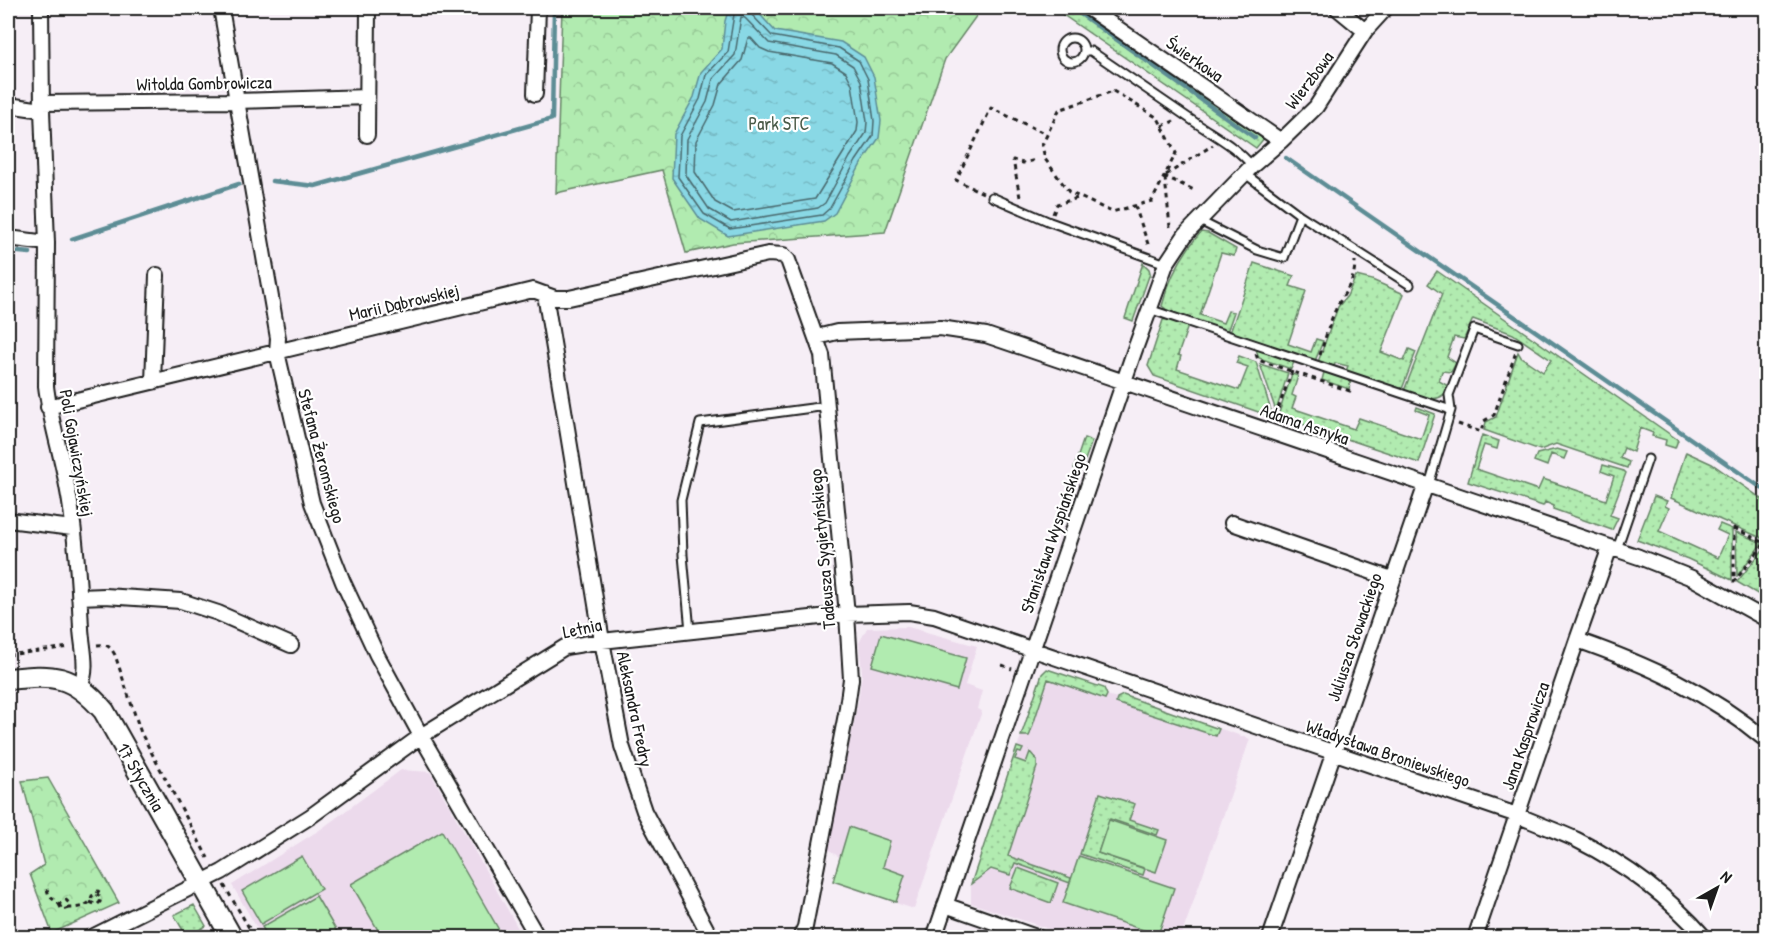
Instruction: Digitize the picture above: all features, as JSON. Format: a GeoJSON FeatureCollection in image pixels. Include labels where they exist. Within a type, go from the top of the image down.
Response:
{"type":"FeatureCollection","features":[{"type":"Feature","properties":{"kind":"street","name":"Poli Gojawiczyńskiej"},"geometry":{"type":"LineString","coordinates":[[41,8],[47,243],[46,386],[48,407],[68,487],[84,651],[84,677],[80,687]]}},
{"type":"Feature","properties":{"kind":"street","name":"Stefana Żeromskiego"},"geometry":{"type":"LineString","coordinates":[[221,8],[235,100],[278,338],[277,352],[312,503],[377,655],[421,736],[538,938]]}},
{"type":"Feature","properties":{"kind":"street"},"geometry":{"type":"LineString","coordinates":[[367,135],[368,8]]}},
{"type":"Feature","properties":{"kind":"street"},"geometry":{"type":"LineString","coordinates":[[535,94],[538,8]]}},
{"type":"Feature","properties":{"kind":"street","name":"Świerkowa"},"geometry":{"type":"LineString","coordinates":[[1088,8],[1281,141]]}},
{"type":"Feature","properties":{"kind":"street"},"geometry":{"type":"LineString","coordinates":[[1337,8],[1365,32]]}},
{"type":"Feature","properties":{"kind":"street","name":"Wierzbowa"},"geometry":{"type":"LineString","coordinates":[[1248,170],[1316,106],[1365,32],[1386,8]]}},
{"type":"Feature","properties":{"kind":"street","name":"Witolda Gombrowicza"},"geometry":{"type":"LineString","coordinates":[[8,105],[367,97]]}},
{"type":"Feature","properties":{"kind":"street","name":"Stanisława Wyspiańskiego"},"geometry":{"type":"LineString","coordinates":[[934,938],[1166,264],[1198,220],[1248,170]]}},
{"type":"Feature","properties":{"kind":"street"},"geometry":{"type":"LineString","coordinates":[[8,238],[47,243]]}},
{"type":"Feature","properties":{"kind":"street","name":"Marii Dąbrowskiej"},"geometry":{"type":"LineString","coordinates":[[48,407],[533,290],[555,298],[568,298],[768,254]]}},
{"type":"Feature","properties":{"kind":"street","name":"Tadeusza Sygietyńskiego"},"geometry":{"type":"LineString","coordinates":[[768,254],[783,255],[788,260],[822,355],[848,614],[851,679],[805,927],[800,938]]}},
{"type":"Feature","properties":{"kind":"street"},"geometry":{"type":"LineString","coordinates":[[153,382],[157,275]]}},
{"type":"Feature","properties":{"kind":"street","name":"Aleksandra Fredry"},"geometry":{"type":"LineString","coordinates":[[545,294],[602,641],[622,746],[633,784],[656,837],[711,938]]}},
{"type":"Feature","properties":{"kind":"street","name":"Adama Asnyka"},"geometry":{"type":"LineString","coordinates":[[817,338],[837,332],[902,329],[940,328],[970,331],[1614,548],[1692,578],[1767,619]]}},
{"type":"Feature","properties":{"kind":"street","name":"Juliusza Słowackiego"},"geometry":{"type":"LineString","coordinates":[[1270,938],[1392,579],[1427,485]]}},
{"type":"Feature","properties":{"kind":"street"},"geometry":{"type":"LineString","coordinates":[[8,520],[72,528]]}},
{"type":"Feature","properties":{"kind":"street"},"geometry":{"type":"LineString","coordinates":[[1232,523],[1392,579]]}},
{"type":"Feature","properties":{"kind":"street","name":"Jana Kasprowicza"},"geometry":{"type":"LineString","coordinates":[[1475,938],[1577,640],[1614,548]]}},
{"type":"Feature","properties":{"kind":"street"},"geometry":{"type":"LineString","coordinates":[[80,597],[105,596],[181,601],[218,613],[291,645]]}},
{"type":"Feature","properties":{"kind":"street","name":"Letnia"},"geometry":{"type":"LineString","coordinates":[[90,938],[201,884],[311,816],[421,736],[566,647],[848,614],[909,612],[934,616],[1033,650]]}},
{"type":"Feature","properties":{"kind":"street"},"geometry":{"type":"LineString","coordinates":[[1577,640],[1627,657],[1686,684],[1767,740]]}},
{"type":"Feature","properties":{"kind":"street","name":"Władysława Broniewskiego"},"geometry":{"type":"LineString","coordinates":[[1033,650],[1517,815],[1576,840],[1631,872],[1660,894],[1705,938]]}},
{"type":"Feature","properties":{"kind":"street","name":"17 Stycznia"},"geometry":{"type":"LineString","coordinates":[[8,679],[30,676],[54,678],[80,687],[104,711],[232,938]]}},
{"type":"Feature","properties":{"kind":"street"},"geometry":{"type":"LineString","coordinates":[[945,904],[1039,938]]}},
{"type":"Feature","properties":{"kind":"lane"},"geometry":{"type":"LineString","coordinates":[[1084,51],[1091,51],[1221,140],[1246,159],[1248,170],[1300,215],[1410,285]]}},
{"type":"Feature","properties":{"kind":"lane"},"geometry":{"type":"LineString","coordinates":[[992,197],[1166,264]]}},
{"type":"Feature","properties":{"kind":"lane"},"geometry":{"type":"LineString","coordinates":[[1198,220],[1257,250],[1284,258],[1300,215]]}},
{"type":"Feature","properties":{"kind":"lane"},"geometry":{"type":"LineString","coordinates":[[1149,309],[1451,410]]}},
{"type":"Feature","properties":{"kind":"lane"},"geometry":{"type":"LineString","coordinates":[[1427,485],[1451,410],[1449,395],[1474,329],[1518,344]]}},
{"type":"Feature","properties":{"kind":"lane"},"geometry":{"type":"LineString","coordinates":[[690,632],[681,500],[700,423],[827,406]]}},
{"type":"Feature","properties":{"kind":"lane"},"geometry":{"type":"LineString","coordinates":[[1614,548],[1648,459]]}},
{"type":"Feature","properties":{"kind":"path"},"geometry":{"type":"LineString","coordinates":[[1113,91],[1128,100],[1158,118],[1176,153],[1152,201],[1112,212],[1069,192],[1045,159],[1042,145],[1059,110],[1113,91]]}},
{"type":"Feature","properties":{"kind":"path"},"geometry":{"type":"LineString","coordinates":[[1128,100],[1134,92]]}},
{"type":"Feature","properties":{"kind":"path"},"geometry":{"type":"LineString","coordinates":[[992,197],[956,180],[991,108],[1046,134]]}},
{"type":"Feature","properties":{"kind":"path"},"geometry":{"type":"LineString","coordinates":[[1162,126],[1171,122]]}},
{"type":"Feature","properties":{"kind":"path"},"geometry":{"type":"LineString","coordinates":[[1164,176],[1221,140]]}},
{"type":"Feature","properties":{"kind":"path"},"geometry":{"type":"LineString","coordinates":[[1023,210],[1013,160],[1023,163],[1036,160]]}},
{"type":"Feature","properties":{"kind":"path"},"geometry":{"type":"LineString","coordinates":[[1164,176],[1196,191]]}},
{"type":"Feature","properties":{"kind":"path"},"geometry":{"type":"LineString","coordinates":[[1164,176],[1170,227]]}},
{"type":"Feature","properties":{"kind":"path"},"geometry":{"type":"LineString","coordinates":[[1057,204],[1080,197]]}},
{"type":"Feature","properties":{"kind":"path"},"geometry":{"type":"LineString","coordinates":[[1135,206],[1150,249]]}},
{"type":"Feature","properties":{"kind":"path"},"geometry":{"type":"LineString","coordinates":[[1316,365],[1336,308],[1346,295],[1355,274],[1355,251]]}},
{"type":"Feature","properties":{"kind":"path"},"geometry":{"type":"LineString","coordinates":[[1253,344],[1258,360],[1292,372],[1350,391],[1355,378]]}},
{"type":"Feature","properties":{"kind":"path"},"geometry":{"type":"LineString","coordinates":[[1448,420],[1481,432],[1485,421],[1494,415],[1518,344]]}},
{"type":"Feature","properties":{"kind":"path"},"geometry":{"type":"LineString","coordinates":[[1275,417],[1296,358]]}},
{"type":"Feature","properties":{"kind":"path"},"geometry":{"type":"LineString","coordinates":[[1734,528],[1766,543],[1746,567],[1734,582],[1734,528]]}},
{"type":"Feature","properties":{"kind":"path"},"geometry":{"type":"LineString","coordinates":[[92,645],[106,644],[110,646],[115,655],[141,733],[208,857]]}},
{"type":"Feature","properties":{"kind":"path"},"geometry":{"type":"LineString","coordinates":[[8,655],[75,647]]}},
{"type":"Feature","properties":{"kind":"path"},"geometry":{"type":"LineString","coordinates":[[47,889],[49,896],[62,910],[79,908],[90,902],[92,896],[98,892],[100,902],[97,905],[90,902]]}},
{"type":"Feature","properties":{"kind":"path"},"geometry":{"type":"LineString","coordinates":[[229,892],[255,938]]}},
{"type":"Feature","properties":{"kind":"path"},"geometry":{"type":"LineString","coordinates":[[58,904],[66,900],[69,908]]}},
{"type":"Feature","properties":{"kind":"shaded area"},"geometry":{"type":"Polygon","coordinates":[[[908,627],[977,646],[965,685],[982,691],[977,709],[982,711],[914,909],[832,882],[839,857],[828,849],[858,703],[862,673],[859,643],[867,628],[908,627]]]}},
{"type":"Feature","properties":{"kind":"shaded area"},"geometry":{"type":"Polygon","coordinates":[[[1047,669],[1104,688],[1107,695],[1117,698],[1123,695],[1250,739],[1181,937],[1073,937],[971,903],[971,884],[1042,674],[1047,669]]]}},
{"type":"Feature","properties":{"kind":"shaded area"},"geometry":{"type":"Polygon","coordinates":[[[401,770],[430,772],[523,937],[262,937],[232,885],[321,829],[401,770]]]}},
{"type":"Feature","properties":{"kind":"green space","name":"Park STC"},"geometry":{"type":"Polygon","coordinates":[[[562,8],[982,8],[945,59],[885,232],[733,243],[686,253],[662,170],[556,193],[562,8]]]}},
{"type":"Feature","properties":{"kind":"green space"},"geometry":{"type":"Polygon","coordinates":[[[1053,8],[1079,8],[1265,137],[1256,148],[1053,8]]]}},
{"type":"Feature","properties":{"kind":"green space"},"geometry":{"type":"Polygon","coordinates":[[[1201,232],[1208,233],[1236,249],[1234,256],[1221,253],[1200,315],[1223,323],[1228,311],[1234,312],[1227,332],[1171,313],[1162,306],[1177,267],[1201,232]]]}},
{"type":"Feature","properties":{"kind":"green space"},"geometry":{"type":"Polygon","coordinates":[[[1143,263],[1149,269],[1151,276],[1149,276],[1133,321],[1125,318],[1143,263]]]}},
{"type":"Feature","properties":{"kind":"green space"},"geometry":{"type":"Polygon","coordinates":[[[1254,263],[1294,276],[1290,286],[1306,291],[1288,344],[1311,352],[1316,339],[1323,341],[1315,361],[1230,333],[1254,263]]]}},
{"type":"Feature","properties":{"kind":"green space"},"geometry":{"type":"Polygon","coordinates":[[[1437,271],[1678,440],[1675,448],[1665,445],[1666,440],[1652,436],[1653,433],[1640,428],[1633,452],[1624,448],[1620,458],[1629,462],[1627,468],[1556,444],[1540,450],[1484,430],[1486,422],[1496,417],[1518,352],[1521,357],[1543,372],[1551,360],[1513,334],[1473,319],[1464,339],[1454,337],[1447,357],[1456,363],[1451,372],[1442,371],[1439,381],[1448,386],[1445,393],[1441,397],[1430,398],[1404,391],[1442,294],[1428,284],[1437,271]]]}},
{"type":"Feature","properties":{"kind":"green space"},"geometry":{"type":"Polygon","coordinates":[[[1356,276],[1372,280],[1404,294],[1381,352],[1404,361],[1409,349],[1416,352],[1402,389],[1346,371],[1348,366],[1335,363],[1334,367],[1318,362],[1338,307],[1347,296],[1356,276]]]}},
{"type":"Feature","properties":{"kind":"green space"},"geometry":{"type":"Polygon","coordinates":[[[1169,319],[1188,326],[1178,355],[1181,356],[1177,369],[1239,390],[1248,367],[1236,363],[1239,356],[1256,362],[1273,417],[1154,376],[1148,366],[1163,320],[1169,319]]]}},
{"type":"Feature","properties":{"kind":"green space"},"geometry":{"type":"Polygon","coordinates":[[[1256,349],[1294,362],[1291,369],[1259,358],[1256,349]]]}},
{"type":"Feature","properties":{"kind":"green space"},"geometry":{"type":"Polygon","coordinates":[[[1260,364],[1288,373],[1276,411],[1260,364]]]}},
{"type":"Feature","properties":{"kind":"green space"},"geometry":{"type":"Polygon","coordinates":[[[1324,372],[1351,380],[1349,389],[1322,380],[1324,372]]]}},
{"type":"Feature","properties":{"kind":"green space"},"geometry":{"type":"Polygon","coordinates":[[[1292,374],[1298,376],[1292,395],[1296,397],[1292,408],[1354,429],[1359,418],[1421,439],[1429,415],[1416,410],[1417,407],[1435,414],[1419,463],[1278,416],[1292,374]]]}},
{"type":"Feature","properties":{"kind":"green space"},"geometry":{"type":"Polygon","coordinates":[[[1482,435],[1499,441],[1497,449],[1484,445],[1476,469],[1538,490],[1543,479],[1606,500],[1614,476],[1601,471],[1603,465],[1624,471],[1626,473],[1610,515],[1618,518],[1612,530],[1553,509],[1554,506],[1545,502],[1543,506],[1468,482],[1482,435]]]}},
{"type":"Feature","properties":{"kind":"green space"},"geometry":{"type":"Polygon","coordinates":[[[1084,438],[1092,441],[1081,471],[1074,468],[1084,438]]]}},
{"type":"Feature","properties":{"kind":"green space"},"geometry":{"type":"Polygon","coordinates":[[[1557,449],[1567,452],[1564,459],[1551,454],[1547,466],[1534,461],[1537,454],[1557,449]]]}},
{"type":"Feature","properties":{"kind":"green space"},"geometry":{"type":"Polygon","coordinates":[[[1686,452],[1712,464],[1766,502],[1766,540],[1671,498],[1686,452]]]}},
{"type":"Feature","properties":{"kind":"green space"},"geometry":{"type":"Polygon","coordinates":[[[1654,496],[1667,501],[1665,506],[1669,508],[1659,531],[1718,558],[1728,535],[1717,530],[1720,524],[1732,529],[1732,580],[1688,559],[1637,540],[1654,496]]]}},
{"type":"Feature","properties":{"kind":"green space"},"geometry":{"type":"Polygon","coordinates":[[[1736,532],[1762,543],[1737,576],[1736,532]]]}},
{"type":"Feature","properties":{"kind":"green space"},"geometry":{"type":"Polygon","coordinates":[[[1766,546],[1766,561],[1760,569],[1766,575],[1766,599],[1737,582],[1766,546]]]}},
{"type":"Feature","properties":{"kind":"green space"},"geometry":{"type":"Polygon","coordinates":[[[881,634],[966,658],[957,690],[872,666],[881,634]]]}},
{"type":"Feature","properties":{"kind":"green space"},"geometry":{"type":"Polygon","coordinates":[[[1047,669],[1104,688],[1107,695],[1105,699],[1048,679],[1030,734],[1021,736],[1042,674],[1047,669]]]}},
{"type":"Feature","properties":{"kind":"green space"},"geometry":{"type":"Polygon","coordinates":[[[1123,695],[1219,729],[1216,736],[1116,703],[1117,698],[1123,695]]]}},
{"type":"Feature","properties":{"kind":"green space"},"geometry":{"type":"Polygon","coordinates":[[[1017,747],[1023,749],[1021,753],[1018,752],[1015,759],[1026,763],[1030,752],[1037,760],[1037,767],[1008,856],[1071,878],[1070,883],[1015,863],[1010,875],[991,869],[971,884],[1017,747]]]}},
{"type":"Feature","properties":{"kind":"green space"},"geometry":{"type":"Polygon","coordinates":[[[48,778],[119,903],[52,933],[30,874],[44,865],[22,781],[48,778]]]}},
{"type":"Feature","properties":{"kind":"green space"},"geometry":{"type":"Polygon","coordinates":[[[1100,793],[1135,804],[1129,820],[1159,830],[1157,835],[1110,819],[1098,853],[1145,869],[1143,875],[1080,854],[1100,793]]]}},
{"type":"Feature","properties":{"kind":"green space"},"geometry":{"type":"Polygon","coordinates":[[[1109,820],[1167,840],[1156,872],[1098,853],[1109,820]]]}},
{"type":"Feature","properties":{"kind":"green space"},"geometry":{"type":"Polygon","coordinates":[[[849,827],[890,841],[883,867],[905,875],[896,902],[833,881],[849,827]]]}},
{"type":"Feature","properties":{"kind":"green space"},"geometry":{"type":"Polygon","coordinates":[[[442,831],[503,937],[382,937],[351,884],[442,831]]]}},
{"type":"Feature","properties":{"kind":"green space"},"geometry":{"type":"Polygon","coordinates":[[[302,856],[321,889],[261,924],[242,891],[302,856]]]}},
{"type":"Feature","properties":{"kind":"green space"},"geometry":{"type":"Polygon","coordinates":[[[1079,856],[1174,888],[1158,935],[1063,903],[1079,856]]]}},
{"type":"Feature","properties":{"kind":"green space"},"geometry":{"type":"Polygon","coordinates":[[[1018,868],[1058,883],[1051,903],[1010,888],[1018,868]]]}},
{"type":"Feature","properties":{"kind":"green space"},"geometry":{"type":"Polygon","coordinates":[[[316,896],[340,937],[268,937],[262,927],[316,896]]]}},
{"type":"Feature","properties":{"kind":"green space"},"geometry":{"type":"Polygon","coordinates":[[[194,905],[206,926],[187,937],[174,915],[194,905]]]}},
{"type":"Feature","properties":{"kind":"water"},"geometry":{"type":"Polygon","coordinates":[[[729,8],[754,8],[775,31],[841,42],[864,57],[874,77],[881,121],[879,138],[861,164],[835,213],[824,221],[728,236],[700,219],[672,178],[674,134],[694,97],[701,72],[722,49],[729,8]]]}},
{"type":"Feature","properties":{"kind":"waterway"},"geometry":{"type":"LineString","coordinates":[[272,181],[315,186],[552,119],[554,8]]}},
{"type":"Feature","properties":{"kind":"waterway"},"geometry":{"type":"LineString","coordinates":[[1072,8],[1255,138]]}},
{"type":"Feature","properties":{"kind":"waterway"},"geometry":{"type":"LineString","coordinates":[[1286,158],[1766,491]]}},
{"type":"Feature","properties":{"kind":"waterway"},"geometry":{"type":"LineString","coordinates":[[72,239],[239,184]]}},
{"type":"Feature","properties":{"kind":"waterway"},"geometry":{"type":"LineString","coordinates":[[8,251],[30,253]]}}]}
